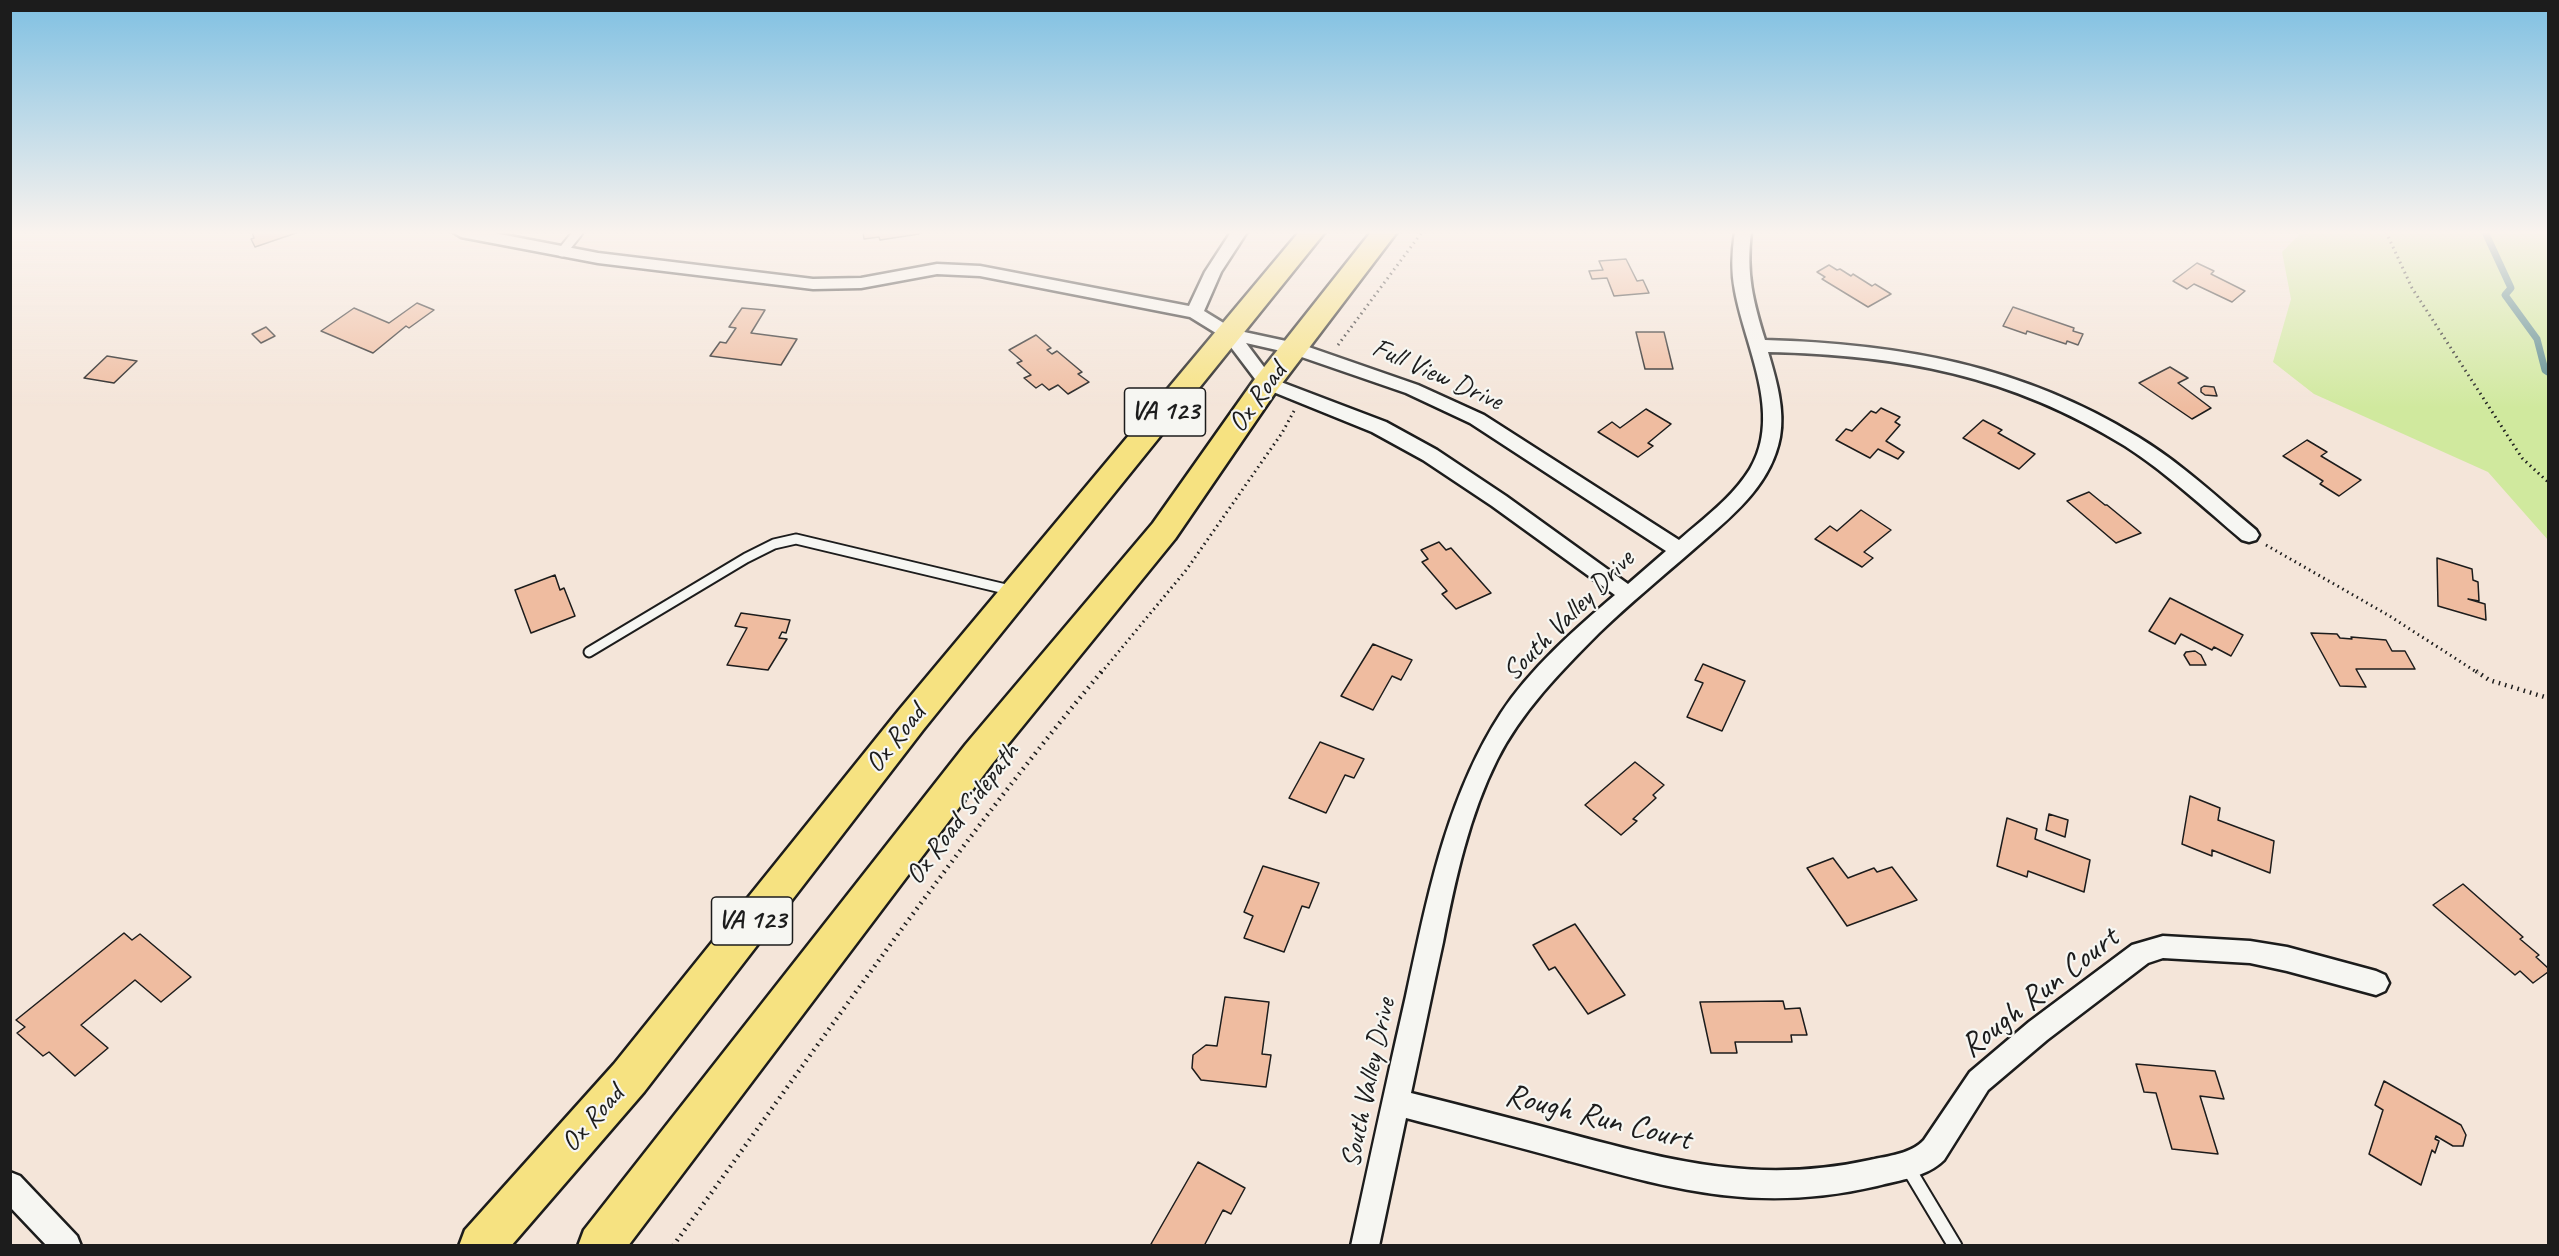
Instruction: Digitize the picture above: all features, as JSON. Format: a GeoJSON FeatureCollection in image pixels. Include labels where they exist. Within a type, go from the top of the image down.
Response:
{"type":"FeatureCollection","features":[{"type":"Feature","properties":{"kind":"highway","name":"Ox Road"},"geometry":{"type":"LineString","coordinates":[[481,1245],[629,1078],[911,720],[1265,291]]}},
{"type":"Feature","properties":{"kind":"highway","name":"Ox Road"},"geometry":{"type":"LineString","coordinates":[[600,1245],[852,922],[979,754],[1164,531],[1267,383],[1339,291]]}},
{"type":"Feature","properties":{"kind":"street"},"geometry":{"type":"LineString","coordinates":[[1079,291],[1194,313],[1230,334],[1267,383],[1379,427],[1430,455],[1499,501],[1629,595]]}},
{"type":"Feature","properties":{"kind":"street"},"geometry":{"type":"LineString","coordinates":[[1194,313],[1204,291]]}},
{"type":"Feature","properties":{"kind":"street","name":"South Valley Drive"},"geometry":{"type":"LineString","coordinates":[[1365,1245],[1443,882],[1464,810],[1487,757],[1510,718],[1538,683],[1592,627],[1732,505],[1749,486],[1763,463],[1770,440],[1772,415],[1758,346],[1742,291]]}},
{"type":"Feature","properties":{"kind":"street","name":"Full View Drive"},"geometry":{"type":"LineString","coordinates":[[1230,334],[1294,348],[1412,389],[1477,419],[1680,550]]}},
{"type":"Feature","properties":{"kind":"street"},"geometry":{"type":"LineString","coordinates":[[1758,346],[1815,347],[1895,354],[1957,366],[2019,386],[2078,412],[2132,442],[2171,470],[2250,535]]}},
{"type":"Feature","properties":{"kind":"street","name":"Rough Run Court"},"geometry":{"type":"LineString","coordinates":[[1396,1102],[1663,1172],[1721,1183],[1766,1186],[1816,1183],[1925,1159],[1934,1150],[1980,1081],[2038,1031],[2141,953],[2163,947],[2250,952],[2287,959],[2376,983]]}},
{"type":"Feature","properties":{"kind":"street"},"geometry":{"type":"LineString","coordinates":[[10,1186],[68,1245]]}},
{"type":"Feature","properties":{"kind":"lane"},"geometry":{"type":"LineString","coordinates":[[589,652],[746,558],[774,544],[796,539],[1017,592]]}},
{"type":"Feature","properties":{"kind":"lane"},"geometry":{"type":"LineString","coordinates":[[1906,1164],[1955,1245]]}},
{"type":"Feature","properties":{"kind":"path"},"geometry":{"type":"LineString","coordinates":[[1334,352],[1379,291]]}},
{"type":"Feature","properties":{"kind":"path"},"geometry":{"type":"LineString","coordinates":[[2414,291],[2522,458],[2548,482]]}},
{"type":"Feature","properties":{"kind":"path","name":"Ox Road Sidepath"},"geometry":{"type":"LineString","coordinates":[[673,1245],[939,880],[1059,723],[1187,569],[1282,433],[1292,413]]}},
{"type":"Feature","properties":{"kind":"path"},"geometry":{"type":"LineString","coordinates":[[2250,535],[2388,615],[2489,680],[2548,698]]}},
{"type":"Feature","properties":{"kind":"green space"},"geometry":{"type":"Polygon","coordinates":[[[2289,291],[2548,291],[2548,540],[2488,472],[2314,394],[2273,362],[2291,299],[2289,291]]]}},
{"type":"Feature","properties":{"kind":"building"},"geometry":{"type":"Polygon","coordinates":[[[1612,291],[1648,291],[1649,293],[1614,296],[1612,291]]]}},
{"type":"Feature","properties":{"kind":"building"},"geometry":{"type":"Polygon","coordinates":[[[1841,291],[1886,291],[1891,294],[1868,307],[1841,291]]]}},
{"type":"Feature","properties":{"kind":"building"},"geometry":{"type":"Polygon","coordinates":[[[2208,291],[2245,291],[2232,302],[2208,291]]]}},
{"type":"Feature","properties":{"kind":"building"},"geometry":{"type":"Polygon","coordinates":[[[417,303],[434,310],[409,328],[406,326],[373,353],[321,331],[354,308],[389,323],[417,303]]]}},
{"type":"Feature","properties":{"kind":"building"},"geometry":{"type":"Polygon","coordinates":[[[2013,307],[2074,328],[2073,331],[2083,334],[2078,345],[2067,341],[2066,344],[2027,331],[2026,334],[2003,326],[2013,307]]]}},
{"type":"Feature","properties":{"kind":"building"},"geometry":{"type":"Polygon","coordinates":[[[742,308],[765,310],[751,333],[797,339],[781,365],[710,356],[720,342],[726,343],[736,328],[729,327],[742,308]]]}},
{"type":"Feature","properties":{"kind":"building"},"geometry":{"type":"Polygon","coordinates":[[[266,327],[275,336],[261,343],[252,334],[266,327]]]}},
{"type":"Feature","properties":{"kind":"building"},"geometry":{"type":"Polygon","coordinates":[[[1636,332],[1664,332],[1673,369],[1645,369],[1636,332]]]}},
{"type":"Feature","properties":{"kind":"building"},"geometry":{"type":"Polygon","coordinates":[[[1036,335],[1051,348],[1047,350],[1052,354],[1057,351],[1082,372],[1078,374],[1089,382],[1068,394],[1058,385],[1049,390],[1042,384],[1036,388],[1024,378],[1031,375],[1017,363],[1022,361],[1009,350],[1036,335]]]}},
{"type":"Feature","properties":{"kind":"building"},"geometry":{"type":"Polygon","coordinates":[[[107,356],[137,361],[114,383],[84,378],[107,356]]]}},
{"type":"Feature","properties":{"kind":"building"},"geometry":{"type":"Polygon","coordinates":[[[2170,367],[2188,378],[2178,383],[2211,408],[2192,419],[2139,383],[2170,367]]]}},
{"type":"Feature","properties":{"kind":"building"},"geometry":{"type":"Polygon","coordinates":[[[2204,386],[2214,387],[2217,396],[2205,395],[2201,392],[2204,386]]]}},
{"type":"Feature","properties":{"kind":"building"},"geometry":{"type":"Polygon","coordinates":[[[1881,408],[1900,417],[1895,422],[1900,425],[1886,441],[1904,452],[1898,459],[1878,449],[1870,458],[1836,440],[1846,429],[1852,431],[1871,411],[1876,413],[1881,408]]]}},
{"type":"Feature","properties":{"kind":"building"},"geometry":{"type":"Polygon","coordinates":[[[1646,409],[1671,424],[1648,443],[1653,446],[1638,457],[1598,432],[1612,422],[1620,428],[1646,409]]]}},
{"type":"Feature","properties":{"kind":"building"},"geometry":{"type":"Polygon","coordinates":[[[1983,420],[2002,430],[1998,433],[2035,454],[2019,469],[1963,438],[1983,420]]]}},
{"type":"Feature","properties":{"kind":"building"},"geometry":{"type":"Polygon","coordinates":[[[2307,440],[2327,452],[2321,456],[2361,480],[2339,496],[2320,484],[2323,481],[2283,456],[2307,440]]]}},
{"type":"Feature","properties":{"kind":"building"},"geometry":{"type":"Polygon","coordinates":[[[2089,492],[2141,533],[2116,543],[2067,501],[2089,492]]]}},
{"type":"Feature","properties":{"kind":"building"},"geometry":{"type":"Polygon","coordinates":[[[1861,510],[1891,530],[1864,552],[1873,558],[1862,567],[1815,539],[1830,526],[1837,531],[1861,510]]]}},
{"type":"Feature","properties":{"kind":"building"},"geometry":{"type":"Polygon","coordinates":[[[1439,542],[1446,550],[1451,548],[1491,593],[1456,609],[1442,594],[1447,591],[1422,562],[1428,559],[1421,550],[1439,542]]]}},
{"type":"Feature","properties":{"kind":"building"},"geometry":{"type":"Polygon","coordinates":[[[2437,558],[2472,569],[2473,580],[2478,582],[2479,601],[2468,599],[2485,604],[2486,620],[2438,606],[2437,558]]]}},
{"type":"Feature","properties":{"kind":"building"},"geometry":{"type":"Polygon","coordinates":[[[555,575],[560,590],[564,588],[575,616],[531,633],[515,590],[555,575]]]}},
{"type":"Feature","properties":{"kind":"building"},"geometry":{"type":"Polygon","coordinates":[[[2170,598],[2243,635],[2231,656],[2214,647],[2212,650],[2181,634],[2175,644],[2149,631],[2170,598]]]}},
{"type":"Feature","properties":{"kind":"building"},"geometry":{"type":"Polygon","coordinates":[[[741,613],[790,620],[786,633],[782,632],[779,638],[787,639],[768,670],[727,665],[747,628],[735,626],[741,613]]]}},
{"type":"Feature","properties":{"kind":"building"},"geometry":{"type":"Polygon","coordinates":[[[2311,633],[2337,634],[2340,638],[2386,640],[2392,651],[2405,651],[2415,669],[2356,669],[2366,687],[2340,686],[2311,633]]]}},
{"type":"Feature","properties":{"kind":"building"},"geometry":{"type":"Polygon","coordinates":[[[1373,644],[1412,660],[1401,680],[1392,676],[1373,710],[1341,696],[1373,644]]]}},
{"type":"Feature","properties":{"kind":"building"},"geometry":{"type":"Polygon","coordinates":[[[2195,651],[2201,655],[2206,665],[2190,665],[2184,655],[2186,652],[2195,651]]]}},
{"type":"Feature","properties":{"kind":"building"},"geometry":{"type":"Polygon","coordinates":[[[1703,664],[1745,681],[1722,731],[1687,717],[1703,683],[1695,680],[1703,664]]]}},
{"type":"Feature","properties":{"kind":"building"},"geometry":{"type":"Polygon","coordinates":[[[1320,742],[1364,759],[1354,778],[1345,775],[1326,813],[1289,798],[1320,742]]]}},
{"type":"Feature","properties":{"kind":"building"},"geometry":{"type":"Polygon","coordinates":[[[1635,762],[1664,785],[1653,795],[1656,798],[1633,819],[1637,821],[1621,835],[1585,805],[1635,762]]]}},
{"type":"Feature","properties":{"kind":"building"},"geometry":{"type":"Polygon","coordinates":[[[2190,796],[2220,808],[2218,820],[2274,841],[2270,873],[2212,850],[2212,856],[2182,844],[2190,796]]]}},
{"type":"Feature","properties":{"kind":"building"},"geometry":{"type":"Polygon","coordinates":[[[2049,814],[2068,820],[2065,837],[2046,830],[2049,814]]]}},
{"type":"Feature","properties":{"kind":"building"},"geometry":{"type":"Polygon","coordinates":[[[2007,818],[2037,829],[2035,839],[2090,860],[2084,892],[2028,871],[2027,877],[1997,866],[2007,818]]]}},
{"type":"Feature","properties":{"kind":"building"},"geometry":{"type":"Polygon","coordinates":[[[1833,858],[1848,878],[1874,868],[1877,872],[1892,867],[1917,900],[1847,926],[1807,868],[1833,858]]]}},
{"type":"Feature","properties":{"kind":"building"},"geometry":{"type":"Polygon","coordinates":[[[1263,866],[1319,883],[1309,908],[1302,906],[1284,952],[1244,938],[1253,916],[1244,912],[1263,866]]]}},
{"type":"Feature","properties":{"kind":"building"},"geometry":{"type":"Polygon","coordinates":[[[2463,884],[2523,937],[2520,939],[2539,955],[2536,957],[2548,968],[2548,972],[2533,983],[2520,971],[2515,975],[2433,905],[2463,884]]]}},
{"type":"Feature","properties":{"kind":"building"},"geometry":{"type":"Polygon","coordinates":[[[1575,924],[1625,995],[1588,1014],[1555,967],[1549,970],[1533,945],[1575,924]]]}},
{"type":"Feature","properties":{"kind":"building"},"geometry":{"type":"Polygon","coordinates":[[[124,933],[132,940],[140,934],[191,977],[161,1002],[135,980],[81,1025],[108,1048],[75,1076],[49,1052],[43,1056],[17,1033],[25,1027],[16,1020],[124,933]]]}},
{"type":"Feature","properties":{"kind":"building"},"geometry":{"type":"Polygon","coordinates":[[[1225,997],[1269,1002],[1262,1054],[1271,1055],[1266,1087],[1201,1080],[1192,1068],[1193,1055],[1206,1045],[1217,1046],[1225,997]]]}},
{"type":"Feature","properties":{"kind":"building"},"geometry":{"type":"Polygon","coordinates":[[[1783,1001],[1785,1009],[1800,1008],[1807,1035],[1791,1035],[1792,1042],[1735,1042],[1737,1053],[1711,1053],[1700,1002],[1783,1001]]]}},
{"type":"Feature","properties":{"kind":"building"},"geometry":{"type":"Polygon","coordinates":[[[2136,1064],[2215,1071],[2224,1099],[2200,1096],[2218,1154],[2172,1149],[2156,1093],[2144,1092],[2136,1064]]]}},
{"type":"Feature","properties":{"kind":"building"},"geometry":{"type":"Polygon","coordinates":[[[2384,1081],[2461,1125],[2466,1135],[2463,1146],[2453,1146],[2436,1136],[2435,1139],[2439,1141],[2435,1153],[2432,1150],[2421,1185],[2369,1154],[2383,1110],[2375,1105],[2384,1081]]]}},
{"type":"Feature","properties":{"kind":"building"},"geometry":{"type":"Polygon","coordinates":[[[1198,1162],[1245,1188],[1231,1214],[1223,1210],[1204,1246],[1155,1246],[1151,1244],[1198,1162]]]}},
{"type":"Feature","properties":{"kind":"waterway"},"geometry":{"type":"LineString","coordinates":[[2509,291],[2505,295],[2537,339],[2545,370],[2548,372]]}}]}
